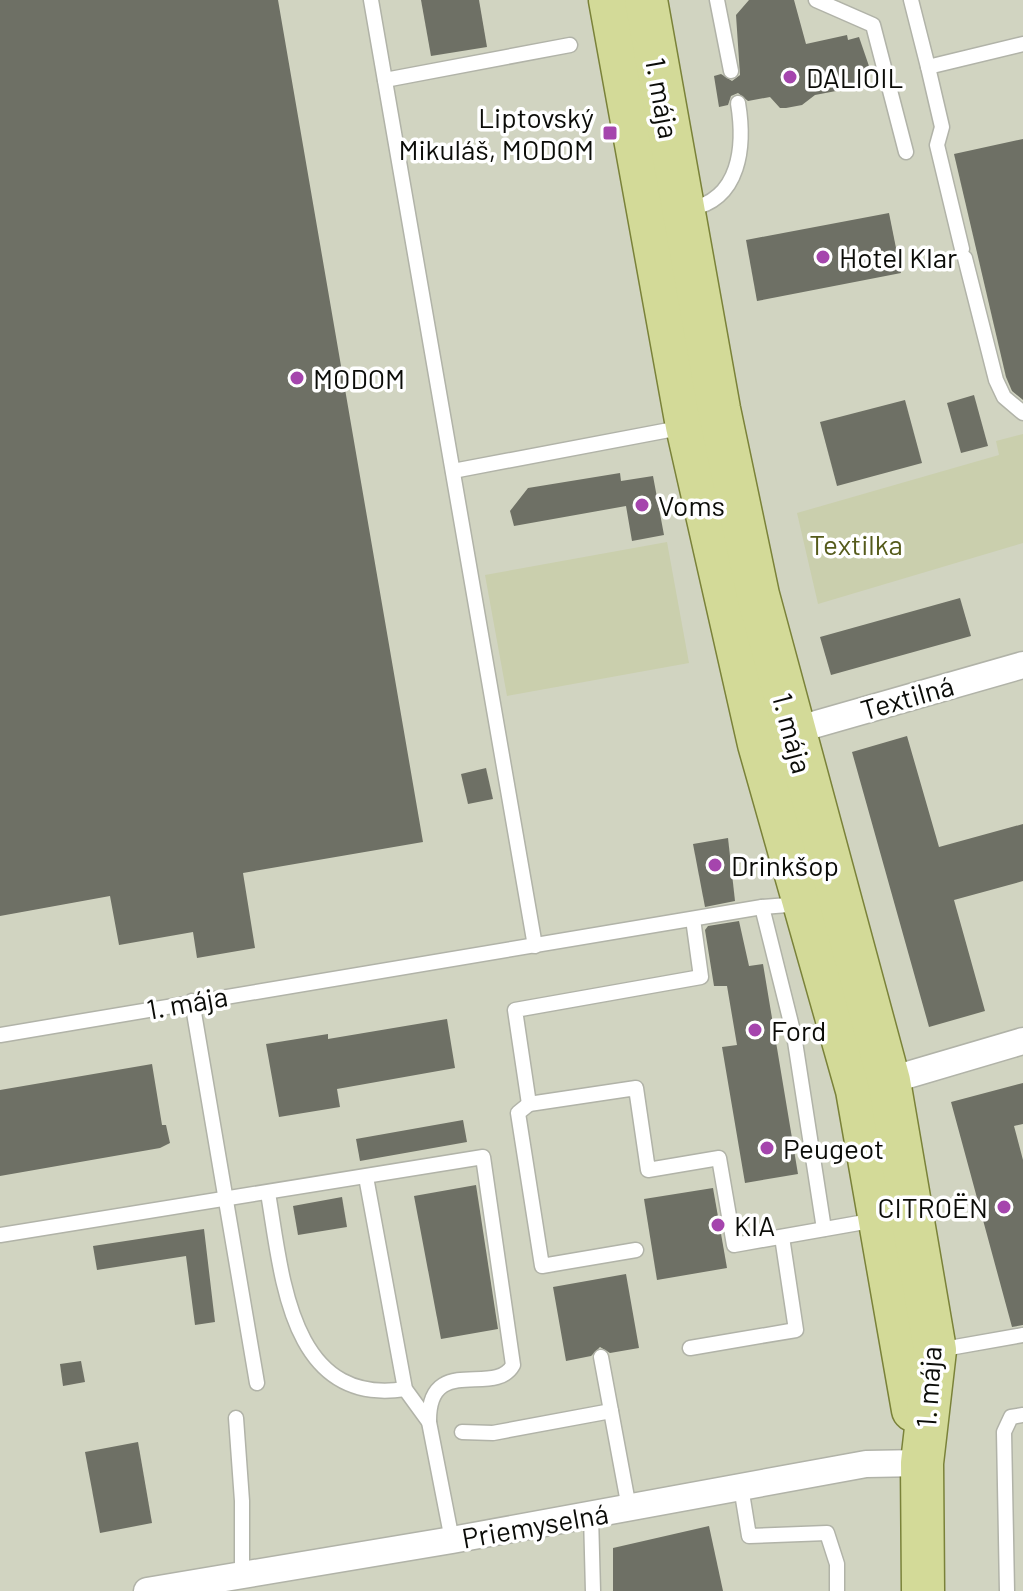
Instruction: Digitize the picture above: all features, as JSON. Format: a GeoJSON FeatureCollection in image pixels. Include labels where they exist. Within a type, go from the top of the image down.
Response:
{"type":"FeatureCollection","features":[{"type":"Feature","properties":{"kind":"main road","name":"1. mája"},"geometry":{"type":"LineString","coordinates":[[610,0],[677,210]]}},
{"type":"Feature","properties":{"kind":"main road","name":"1. mája"},"geometry":{"type":"LineString","coordinates":[[646,0],[737,655],[782,905],[873,1085],[881,1219],[918,1342]]}},
{"type":"Feature","properties":{"kind":"main road","name":"1. mája"},"geometry":{"type":"LineString","coordinates":[[703,417],[758,595],[873,1085],[918,1342],[923,1591]]}},
{"type":"Feature","properties":{"kind":"street","name":"Textilná"},"geometry":{"type":"LineString","coordinates":[[792,731],[1023,665]]}},
{"type":"Feature","properties":{"kind":"street"},"geometry":{"type":"LineString","coordinates":[[873,1085],[1023,1041]]}},
{"type":"Feature","properties":{"kind":"street","name":"Priemyselná"},"geometry":{"type":"LineString","coordinates":[[147,1591],[452,1540],[866,1464],[922,1463]]}},
{"type":"Feature","properties":{"kind":"lane"},"geometry":{"type":"LineString","coordinates":[[371,0],[535,946]]}},
{"type":"Feature","properties":{"kind":"lane"},"geometry":{"type":"LineString","coordinates":[[717,0],[731,71]]}},
{"type":"Feature","properties":{"kind":"lane"},"geometry":{"type":"LineString","coordinates":[[816,0],[873,25],[906,152]]}},
{"type":"Feature","properties":{"kind":"lane"},"geometry":{"type":"LineString","coordinates":[[911,0],[942,127],[937,145],[996,380],[1004,397],[1023,413]]}},
{"type":"Feature","properties":{"kind":"lane"},"geometry":{"type":"LineString","coordinates":[[928,67],[1023,44]]}},
{"type":"Feature","properties":{"kind":"lane"},"geometry":{"type":"LineString","coordinates":[[385,80],[570,45]]}},
{"type":"Feature","properties":{"kind":"lane"},"geometry":{"type":"LineString","coordinates":[[677,210],[738,162],[744,137],[738,103]]}},
{"type":"Feature","properties":{"kind":"lane"},"geometry":{"type":"LineString","coordinates":[[453,471],[703,417]]}},
{"type":"Feature","properties":{"kind":"lane"},"geometry":{"type":"LineString","coordinates":[[782,905],[794,1035],[824,1229]]}},
{"type":"Feature","properties":{"kind":"lane","name":"1. mája"},"geometry":{"type":"LineString","coordinates":[[0,1035],[782,905]]}},
{"type":"Feature","properties":{"kind":"lane"},"geometry":{"type":"LineString","coordinates":[[529,1104],[515,1010],[701,977],[693,919]]}},
{"type":"Feature","properties":{"kind":"lane"},"geometry":{"type":"LineString","coordinates":[[192,1001],[257,1383]]}},
{"type":"Feature","properties":{"kind":"lane"},"geometry":{"type":"LineString","coordinates":[[636,1250],[542,1266],[518,1113],[529,1104],[636,1088],[648,1170],[719,1158],[734,1245],[881,1219]]}},
{"type":"Feature","properties":{"kind":"lane"},"geometry":{"type":"LineString","coordinates":[[0,1235],[483,1157],[513,1365],[503,1374],[442,1385],[431,1398],[429,1422],[452,1540]]}},
{"type":"Feature","properties":{"kind":"lane"},"geometry":{"type":"LineString","coordinates":[[366,1177],[405,1389],[429,1422]]}},
{"type":"Feature","properties":{"kind":"lane"},"geometry":{"type":"LineString","coordinates":[[268,1193],[288,1307],[301,1339],[324,1367],[352,1387],[383,1393],[405,1389]]}},
{"type":"Feature","properties":{"kind":"lane"},"geometry":{"type":"LineString","coordinates":[[690,1348],[796,1330],[782,1237]]}},
{"type":"Feature","properties":{"kind":"lane"},"geometry":{"type":"LineString","coordinates":[[918,1342],[1023,1335]]}},
{"type":"Feature","properties":{"kind":"lane"},"geometry":{"type":"LineString","coordinates":[[601,1357],[629,1508]]}},
{"type":"Feature","properties":{"kind":"lane"},"geometry":{"type":"LineString","coordinates":[[462,1432],[493,1433],[611,1411]]}},
{"type":"Feature","properties":{"kind":"lane"},"geometry":{"type":"LineString","coordinates":[[1007,1591],[1004,1432],[1011,1417],[1023,1415]]}},
{"type":"Feature","properties":{"kind":"lane"},"geometry":{"type":"LineString","coordinates":[[236,1418],[242,1501],[242,1576]]}},
{"type":"Feature","properties":{"kind":"lane"},"geometry":{"type":"LineString","coordinates":[[741,1487],[749,1536],[827,1533],[837,1564],[837,1591]]}},
{"type":"Feature","properties":{"kind":"lane"},"geometry":{"type":"LineString","coordinates":[[591,1515],[593,1591]]}},
{"type":"Feature","properties":{"kind":"shaded area"},"geometry":{"type":"Polygon","coordinates":[[[0,0],[1023,0],[1023,1591],[0,1591],[0,0]]]}},
{"type":"Feature","properties":{"kind":"green space","name":"Textilka"},"geometry":{"type":"Polygon","coordinates":[[[1023,434],[1023,543],[818,604],[797,513],[999,455],[996,441],[1023,434]]]}},
{"type":"Feature","properties":{"kind":"green space"},"geometry":{"type":"Polygon","coordinates":[[[667,542],[689,663],[507,696],[485,575],[667,542]]]}},
{"type":"Feature","properties":{"kind":"building"},"geometry":{"type":"Polygon","coordinates":[[[0,0],[278,0],[423,842],[243,873],[255,948],[197,958],[193,932],[119,945],[110,896],[0,916],[0,0]]]}},
{"type":"Feature","properties":{"kind":"building"},"geometry":{"type":"Polygon","coordinates":[[[421,0],[479,0],[487,47],[431,56],[421,0]]]}},
{"type":"Feature","properties":{"kind":"building"},"geometry":{"type":"Polygon","coordinates":[[[749,0],[794,0],[806,44],[847,35],[848,40],[859,37],[870,69],[866,81],[857,83],[857,87],[815,95],[802,105],[786,108],[780,108],[770,97],[748,101],[738,93],[731,96],[728,105],[719,107],[714,76],[721,74],[732,81],[740,75],[736,15],[749,0]]]}},
{"type":"Feature","properties":{"kind":"building"},"geometry":{"type":"Polygon","coordinates":[[[1023,139],[1023,400],[1012,391],[1006,377],[954,154],[1023,139]]]}},
{"type":"Feature","properties":{"kind":"building","name":"Hotel Klar"},"geometry":{"type":"Polygon","coordinates":[[[889,213],[901,273],[757,301],[746,240],[889,213]]]}},
{"type":"Feature","properties":{"kind":"building"},"geometry":{"type":"Polygon","coordinates":[[[974,395],[988,446],[961,453],[947,403],[974,395]]]}},
{"type":"Feature","properties":{"kind":"building"},"geometry":{"type":"Polygon","coordinates":[[[905,400],[922,463],[837,486],[820,422],[905,400]]]}},
{"type":"Feature","properties":{"kind":"building"},"geometry":{"type":"Polygon","coordinates":[[[620,473],[621,481],[653,476],[664,535],[632,541],[626,506],[514,526],[510,511],[528,488],[620,473]]]}},
{"type":"Feature","properties":{"kind":"building"},"geometry":{"type":"Polygon","coordinates":[[[960,598],[971,636],[831,675],[820,637],[960,598]]]}},
{"type":"Feature","properties":{"kind":"building"},"geometry":{"type":"Polygon","coordinates":[[[907,736],[939,847],[1023,824],[1023,881],[954,900],[985,1011],[929,1027],[852,752],[907,736]]]}},
{"type":"Feature","properties":{"kind":"building"},"geometry":{"type":"Polygon","coordinates":[[[486,768],[493,799],[468,804],[461,774],[486,768]]]}},
{"type":"Feature","properties":{"kind":"building","name":"Drinkšop"},"geometry":{"type":"Polygon","coordinates":[[[728,838],[735,901],[705,907],[693,844],[728,838]]]}},
{"type":"Feature","properties":{"kind":"building"},"geometry":{"type":"Polygon","coordinates":[[[739,921],[749,966],[763,964],[798,1174],[745,1183],[722,1047],[737,1045],[727,986],[714,986],[705,930],[708,926],[739,921]]]}},
{"type":"Feature","properties":{"kind":"building"},"geometry":{"type":"Polygon","coordinates":[[[447,1019],[455,1068],[337,1089],[340,1107],[279,1117],[266,1044],[328,1034],[328,1039],[447,1019]]]}},
{"type":"Feature","properties":{"kind":"building"},"geometry":{"type":"Polygon","coordinates":[[[152,1064],[162,1125],[166,1125],[170,1143],[160,1148],[0,1176],[0,1090],[152,1064]]]}},
{"type":"Feature","properties":{"kind":"building"},"geometry":{"type":"Polygon","coordinates":[[[1023,1083],[1023,1124],[1014,1126],[1023,1160],[1023,1325],[1012,1327],[951,1102],[1023,1083]]]}},
{"type":"Feature","properties":{"kind":"building"},"geometry":{"type":"Polygon","coordinates":[[[463,1120],[467,1142],[360,1161],[356,1139],[463,1120]]]}},
{"type":"Feature","properties":{"kind":"building"},"geometry":{"type":"Polygon","coordinates":[[[476,1185],[498,1329],[441,1339],[414,1196],[476,1185]]]}},
{"type":"Feature","properties":{"kind":"building"},"geometry":{"type":"Polygon","coordinates":[[[713,1188],[727,1268],[657,1280],[644,1199],[713,1188]]]}},
{"type":"Feature","properties":{"kind":"building"},"geometry":{"type":"Polygon","coordinates":[[[342,1197],[347,1227],[298,1235],[293,1206],[342,1197]]]}},
{"type":"Feature","properties":{"kind":"building"},"geometry":{"type":"Polygon","coordinates":[[[204,1229],[215,1322],[195,1325],[186,1256],[97,1270],[93,1246],[204,1229]]]}},
{"type":"Feature","properties":{"kind":"building"},"geometry":{"type":"Polygon","coordinates":[[[626,1274],[639,1348],[610,1353],[600,1347],[591,1356],[566,1361],[553,1287],[626,1274]]]}},
{"type":"Feature","properties":{"kind":"building"},"geometry":{"type":"Polygon","coordinates":[[[81,1361],[85,1382],[63,1386],[60,1364],[81,1361]]]}},
{"type":"Feature","properties":{"kind":"building"},"geometry":{"type":"Polygon","coordinates":[[[138,1442],[152,1523],[100,1533],[85,1452],[138,1442]]]}},
{"type":"Feature","properties":{"kind":"building"},"geometry":{"type":"Polygon","coordinates":[[[709,1526],[723,1591],[613,1591],[613,1548],[709,1526]]]}},
{"type":"Feature","properties":{"kind":"place","name":"DALIOIL"},"geometry":{"type":"Point","coordinates":[790,77]}},
{"type":"Feature","properties":{"kind":"place","name":"Liptovský Mikuláš, MODOM"},"geometry":{"type":"Point","coordinates":[610,133]}},
{"type":"Feature","properties":{"kind":"place","name":"Hotel Klar"},"geometry":{"type":"Point","coordinates":[823,257]}},
{"type":"Feature","properties":{"kind":"place","name":"MODOM"},"geometry":{"type":"Point","coordinates":[297,378]}},
{"type":"Feature","properties":{"kind":"place","name":"Voms"},"geometry":{"type":"Point","coordinates":[642,505]}},
{"type":"Feature","properties":{"kind":"place","name":"Drinkšop"},"geometry":{"type":"Point","coordinates":[715,865]}},
{"type":"Feature","properties":{"kind":"place","name":"Ford"},"geometry":{"type":"Point","coordinates":[755,1030]}},
{"type":"Feature","properties":{"kind":"place","name":"Peugeot"},"geometry":{"type":"Point","coordinates":[767,1148]}},
{"type":"Feature","properties":{"kind":"place","name":"CITROËN"},"geometry":{"type":"Point","coordinates":[1004,1207]}},
{"type":"Feature","properties":{"kind":"place","name":"KIA"},"geometry":{"type":"Point","coordinates":[718,1225]}}]}
